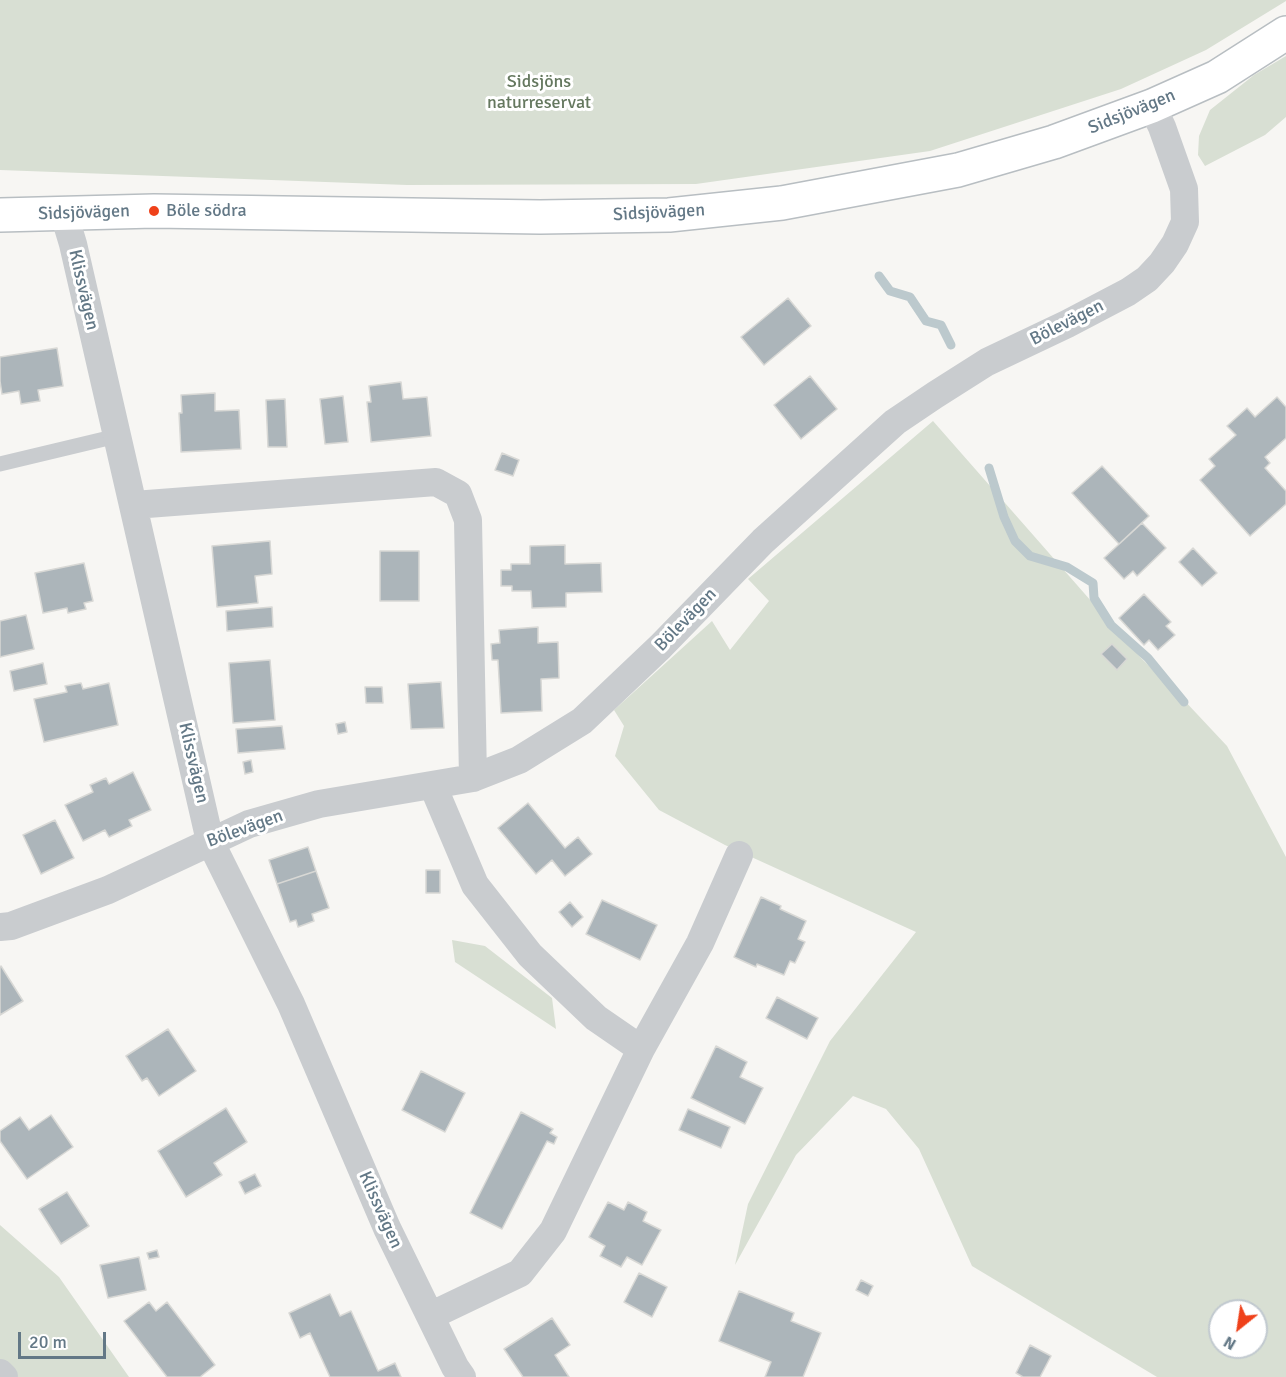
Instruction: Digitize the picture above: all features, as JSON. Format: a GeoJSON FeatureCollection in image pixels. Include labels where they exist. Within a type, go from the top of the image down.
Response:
{"type":"FeatureCollection","features":[{"type":"Feature","properties":{"kind":"main road","name":"Sidsjövägen"},"geometry":{"type":"LineString","coordinates":[[0,215],[154,211],[540,217],[669,215],[782,203],[958,170],[1054,142],[1152,106],[1217,76],[1286,33]]}},
{"type":"Feature","properties":{"kind":"street","name":"Bölevägen"},"geometry":{"type":"LineString","coordinates":[[0,927],[11,926],[108,890],[249,824],[319,804],[473,778],[519,760],[582,721],[660,648],[763,541],[895,422],[987,362],[1128,292],[1147,279],[1162,263],[1175,244],[1185,222],[1184,189],[1152,106]]}},
{"type":"Feature","properties":{"kind":"street","name":"Klissvägen"},"geometry":{"type":"LineString","coordinates":[[64,214],[76,255],[210,841],[291,1004],[387,1228],[462,1377]]}},
{"type":"Feature","properties":{"kind":"street"},"geometry":{"type":"LineString","coordinates":[[134,505],[436,482],[458,494],[468,520],[473,778]]}},
{"type":"Feature","properties":{"kind":"street"},"geometry":{"type":"LineString","coordinates":[[433,786],[475,885],[530,955],[596,1018],[642,1049]]}},
{"type":"Feature","properties":{"kind":"street"},"geometry":{"type":"LineString","coordinates":[[430,1316],[520,1273],[553,1231],[642,1049],[700,943],[739,855]]}},
{"type":"Feature","properties":{"kind":"street"},"geometry":{"type":"LineString","coordinates":[[0,1373],[4,1377]]}},
{"type":"Feature","properties":{"kind":"lane"},"geometry":{"type":"LineString","coordinates":[[0,464],[117,436]]}},
{"type":"Feature","properties":{"kind":"green space","name":"Sidsjöns naturreservat"},"geometry":{"type":"Polygon","coordinates":[[[0,0],[1286,1],[1206,50],[1121,89],[930,151],[696,184],[407,185],[0,170],[0,0]]]}},
{"type":"Feature","properties":{"kind":"green space"},"geometry":{"type":"Polygon","coordinates":[[[1286,56],[1286,117],[1265,135],[1205,166],[1198,155],[1199,136],[1210,110],[1254,75],[1286,56]]]}},
{"type":"Feature","properties":{"kind":"green space"},"geometry":{"type":"Polygon","coordinates":[[[933,421],[1142,659],[1227,746],[1286,857],[1286,1377],[1157,1377],[972,1266],[919,1149],[886,1109],[853,1096],[796,1155],[735,1265],[748,1204],[830,1041],[916,932],[725,845],[659,810],[615,756],[624,726],[614,710],[712,621],[730,650],[769,601],[748,579],[933,421]]]}},
{"type":"Feature","properties":{"kind":"green space"},"geometry":{"type":"Polygon","coordinates":[[[452,940],[485,946],[552,998],[556,1029],[455,962],[452,940]]]}},
{"type":"Feature","properties":{"kind":"green space"},"geometry":{"type":"Polygon","coordinates":[[[0,1225],[59,1277],[129,1377],[18,1377],[0,1360],[0,1225]]]}},
{"type":"Feature","properties":{"kind":"building"},"geometry":{"type":"Polygon","coordinates":[[[788,298],[811,326],[764,365],[741,337],[788,298]]]}},
{"type":"Feature","properties":{"kind":"building"},"geometry":{"type":"Polygon","coordinates":[[[57,348],[63,386],[38,390],[40,401],[21,404],[19,391],[2,394],[0,357],[57,348]]]}},
{"type":"Feature","properties":{"kind":"building"},"geometry":{"type":"Polygon","coordinates":[[[810,376],[837,409],[801,439],[774,405],[810,376]]]}},
{"type":"Feature","properties":{"kind":"building"},"geometry":{"type":"Polygon","coordinates":[[[401,382],[403,399],[427,397],[431,436],[371,442],[367,402],[371,402],[369,386],[401,382]]]}},
{"type":"Feature","properties":{"kind":"building"},"geometry":{"type":"Polygon","coordinates":[[[215,393],[215,411],[239,410],[241,449],[181,452],[179,413],[182,413],[181,395],[215,393]]]}},
{"type":"Feature","properties":{"kind":"building"},"geometry":{"type":"Polygon","coordinates":[[[343,396],[348,442],[325,444],[320,399],[343,396]]]}},
{"type":"Feature","properties":{"kind":"building"},"geometry":{"type":"Polygon","coordinates":[[[1277,397],[1286,407],[1286,438],[1265,457],[1270,463],[1265,468],[1286,491],[1286,504],[1250,536],[1200,480],[1215,466],[1209,459],[1236,435],[1227,426],[1247,408],[1255,417],[1277,397]]]}},
{"type":"Feature","properties":{"kind":"building"},"geometry":{"type":"Polygon","coordinates":[[[285,399],[287,447],[268,447],[266,400],[285,399]]]}},
{"type":"Feature","properties":{"kind":"building"},"geometry":{"type":"Polygon","coordinates":[[[502,453],[519,460],[513,476],[495,470],[502,453]]]}},
{"type":"Feature","properties":{"kind":"building"},"geometry":{"type":"Polygon","coordinates":[[[1102,466],[1149,516],[1119,544],[1072,493],[1102,466]]]}},
{"type":"Feature","properties":{"kind":"building"},"geometry":{"type":"Polygon","coordinates":[[[1142,523],[1166,548],[1137,576],[1133,571],[1124,579],[1104,558],[1142,523]]]}},
{"type":"Feature","properties":{"kind":"building"},"geometry":{"type":"Polygon","coordinates":[[[270,541],[272,574],[255,576],[258,603],[217,607],[212,546],[270,541]]]}},
{"type":"Feature","properties":{"kind":"building"},"geometry":{"type":"Polygon","coordinates":[[[565,545],[565,564],[601,563],[602,592],[566,593],[566,607],[532,608],[531,591],[512,591],[512,586],[501,586],[501,570],[511,570],[511,564],[530,564],[530,546],[565,545]]]}},
{"type":"Feature","properties":{"kind":"building"},"geometry":{"type":"Polygon","coordinates":[[[1193,548],[1217,573],[1202,586],[1179,562],[1193,548]]]}},
{"type":"Feature","properties":{"kind":"building"},"geometry":{"type":"Polygon","coordinates":[[[380,551],[419,551],[419,601],[380,601],[380,551]]]}},
{"type":"Feature","properties":{"kind":"building"},"geometry":{"type":"Polygon","coordinates":[[[84,563],[93,601],[84,603],[86,609],[68,613],[67,608],[43,613],[35,573],[84,563]]]}},
{"type":"Feature","properties":{"kind":"building"},"geometry":{"type":"Polygon","coordinates":[[[1144,594],[1171,622],[1166,626],[1175,635],[1158,650],[1149,640],[1144,645],[1119,618],[1144,594]]]}},
{"type":"Feature","properties":{"kind":"building"},"geometry":{"type":"Polygon","coordinates":[[[272,607],[273,627],[227,631],[226,611],[272,607]]]}},
{"type":"Feature","properties":{"kind":"building"},"geometry":{"type":"Polygon","coordinates":[[[26,615],[34,649],[0,657],[0,621],[26,615]]]}},
{"type":"Feature","properties":{"kind":"building"},"geometry":{"type":"Polygon","coordinates":[[[538,627],[538,643],[558,642],[559,678],[541,679],[542,711],[501,713],[498,660],[492,660],[491,644],[500,643],[499,630],[538,627]]]}},
{"type":"Feature","properties":{"kind":"building"},"geometry":{"type":"Polygon","coordinates":[[[1112,644],[1127,659],[1117,670],[1101,654],[1112,644]]]}},
{"type":"Feature","properties":{"kind":"building"},"geometry":{"type":"Polygon","coordinates":[[[270,660],[275,720],[233,723],[229,663],[270,660]]]}},
{"type":"Feature","properties":{"kind":"building"},"geometry":{"type":"Polygon","coordinates":[[[43,663],[47,684],[14,691],[10,671],[43,663]]]}},
{"type":"Feature","properties":{"kind":"building"},"geometry":{"type":"Polygon","coordinates":[[[441,682],[444,728],[411,729],[408,684],[441,682]]]}},
{"type":"Feature","properties":{"kind":"building"},"geometry":{"type":"Polygon","coordinates":[[[81,683],[83,689],[109,683],[118,725],[44,742],[34,699],[67,692],[65,686],[81,683]]]}},
{"type":"Feature","properties":{"kind":"building"},"geometry":{"type":"Polygon","coordinates":[[[365,687],[382,687],[383,703],[366,703],[365,687]]]}},
{"type":"Feature","properties":{"kind":"building"},"geometry":{"type":"Polygon","coordinates":[[[345,722],[347,732],[338,734],[336,724],[345,722]]]}},
{"type":"Feature","properties":{"kind":"building"},"geometry":{"type":"Polygon","coordinates":[[[282,726],[285,749],[238,753],[236,729],[282,726]]]}},
{"type":"Feature","properties":{"kind":"building"},"geometry":{"type":"Polygon","coordinates":[[[251,760],[253,772],[245,774],[243,762],[251,760]]]}},
{"type":"Feature","properties":{"kind":"building"},"geometry":{"type":"Polygon","coordinates":[[[133,772],[151,810],[129,820],[132,826],[109,837],[105,830],[83,841],[65,805],[93,792],[90,785],[106,778],[109,784],[133,772]]]}},
{"type":"Feature","properties":{"kind":"building"},"geometry":{"type":"Polygon","coordinates":[[[528,803],[565,848],[578,837],[592,854],[565,876],[552,860],[536,874],[498,828],[528,803]]]}},
{"type":"Feature","properties":{"kind":"building"},"geometry":{"type":"Polygon","coordinates":[[[55,820],[74,858],[41,874],[23,835],[55,820]]]}},
{"type":"Feature","properties":{"kind":"building"},"geometry":{"type":"Polygon","coordinates":[[[308,847],[316,871],[277,884],[269,860],[308,847]]]}},
{"type":"Feature","properties":{"kind":"building"},"geometry":{"type":"Polygon","coordinates":[[[426,870],[440,870],[440,893],[426,893],[426,870]]]}},
{"type":"Feature","properties":{"kind":"building"},"geometry":{"type":"Polygon","coordinates":[[[316,871],[329,908],[312,914],[314,921],[298,927],[296,920],[290,922],[277,884],[316,871]]]}},
{"type":"Feature","properties":{"kind":"building"},"geometry":{"type":"Polygon","coordinates":[[[761,897],[806,921],[798,939],[805,942],[795,963],[790,961],[784,975],[757,964],[756,967],[734,957],[761,897]]]}},
{"type":"Feature","properties":{"kind":"building"},"geometry":{"type":"Polygon","coordinates":[[[602,900],[657,925],[640,960],[586,934],[602,900]]]}},
{"type":"Feature","properties":{"kind":"building"},"geometry":{"type":"Polygon","coordinates":[[[570,902],[583,917],[572,927],[559,912],[570,902]]]}},
{"type":"Feature","properties":{"kind":"building"},"geometry":{"type":"Polygon","coordinates":[[[0,967],[23,1001],[0,1015],[0,967]]]}},
{"type":"Feature","properties":{"kind":"building"},"geometry":{"type":"Polygon","coordinates":[[[777,997],[818,1018],[807,1039],[766,1018],[777,997]]]}},
{"type":"Feature","properties":{"kind":"building"},"geometry":{"type":"Polygon","coordinates":[[[168,1029],[196,1071],[159,1096],[147,1078],[142,1081],[126,1056],[168,1029]]]}},
{"type":"Feature","properties":{"kind":"building"},"geometry":{"type":"Polygon","coordinates":[[[716,1046],[747,1062],[740,1077],[763,1088],[745,1124],[691,1098],[716,1046]]]}},
{"type":"Feature","properties":{"kind":"building"},"geometry":{"type":"Polygon","coordinates":[[[421,1071],[465,1093],[445,1132],[402,1110],[421,1071]]]}},
{"type":"Feature","properties":{"kind":"building"},"geometry":{"type":"Polygon","coordinates":[[[226,1108],[247,1142],[214,1163],[222,1175],[186,1197],[158,1151],[226,1108]]]}},
{"type":"Feature","properties":{"kind":"building"},"geometry":{"type":"Polygon","coordinates":[[[688,1109],[730,1127],[721,1148],[679,1130],[688,1109]]]}},
{"type":"Feature","properties":{"kind":"building"},"geometry":{"type":"Polygon","coordinates":[[[521,1112],[553,1129],[550,1133],[557,1137],[554,1144],[547,1141],[502,1229],[470,1213],[521,1112]]]}},
{"type":"Feature","properties":{"kind":"building"},"geometry":{"type":"Polygon","coordinates":[[[51,1115],[73,1147],[27,1179],[0,1141],[0,1131],[20,1117],[29,1130],[51,1115]]]}},
{"type":"Feature","properties":{"kind":"building"},"geometry":{"type":"Polygon","coordinates":[[[255,1174],[261,1186],[245,1194],[239,1182],[255,1174]]]}},
{"type":"Feature","properties":{"kind":"building"},"geometry":{"type":"Polygon","coordinates":[[[67,1192],[89,1226],[61,1244],[39,1209],[67,1192]]]}},
{"type":"Feature","properties":{"kind":"building"},"geometry":{"type":"Polygon","coordinates":[[[608,1202],[624,1210],[628,1202],[647,1212],[643,1221],[661,1230],[642,1265],[627,1257],[621,1267],[600,1256],[605,1246],[589,1237],[608,1202]]]}},
{"type":"Feature","properties":{"kind":"building"},"geometry":{"type":"Polygon","coordinates":[[[157,1250],[159,1257],[149,1259],[147,1253],[157,1250]]]}},
{"type":"Feature","properties":{"kind":"building"},"geometry":{"type":"Polygon","coordinates":[[[139,1257],[146,1290],[108,1298],[100,1265],[139,1257]]]}},
{"type":"Feature","properties":{"kind":"building"},"geometry":{"type":"Polygon","coordinates":[[[639,1273],[667,1287],[652,1317],[624,1302],[639,1273]]]}},
{"type":"Feature","properties":{"kind":"building"},"geometry":{"type":"Polygon","coordinates":[[[861,1280],[873,1286],[868,1296],[856,1290],[861,1280]]]}},
{"type":"Feature","properties":{"kind":"building"},"geometry":{"type":"Polygon","coordinates":[[[739,1291],[794,1313],[791,1321],[821,1333],[803,1377],[765,1377],[771,1362],[719,1341],[739,1291]]]}},
{"type":"Feature","properties":{"kind":"building"},"geometry":{"type":"Polygon","coordinates":[[[330,1294],[340,1316],[351,1311],[378,1371],[395,1363],[401,1377],[330,1377],[310,1333],[300,1338],[289,1313],[330,1294]]]}},
{"type":"Feature","properties":{"kind":"building"},"geometry":{"type":"Polygon","coordinates":[[[149,1302],[156,1311],[167,1302],[215,1365],[200,1377],[167,1377],[124,1321],[149,1302]]]}},
{"type":"Feature","properties":{"kind":"building"},"geometry":{"type":"Polygon","coordinates":[[[552,1318],[570,1345],[555,1355],[569,1377],[523,1377],[504,1349],[552,1318]]]}},
{"type":"Feature","properties":{"kind":"building"},"geometry":{"type":"Polygon","coordinates":[[[1030,1345],[1051,1356],[1040,1377],[1023,1377],[1016,1373],[1030,1345]]]}},
{"type":"Feature","properties":{"kind":"waterway"},"geometry":{"type":"LineString","coordinates":[[879,276],[890,291],[910,297],[926,321],[941,325],[951,345]]}},
{"type":"Feature","properties":{"kind":"waterway"},"geometry":{"type":"LineString","coordinates":[[989,468],[1004,517],[1015,541],[1030,556],[1067,567],[1093,583],[1094,598],[1111,625],[1148,658],[1184,702]]}},
{"type":"Feature","properties":{"kind":"place","name":"Böle södra"},"geometry":{"type":"Point","coordinates":[154,211]}}]}
